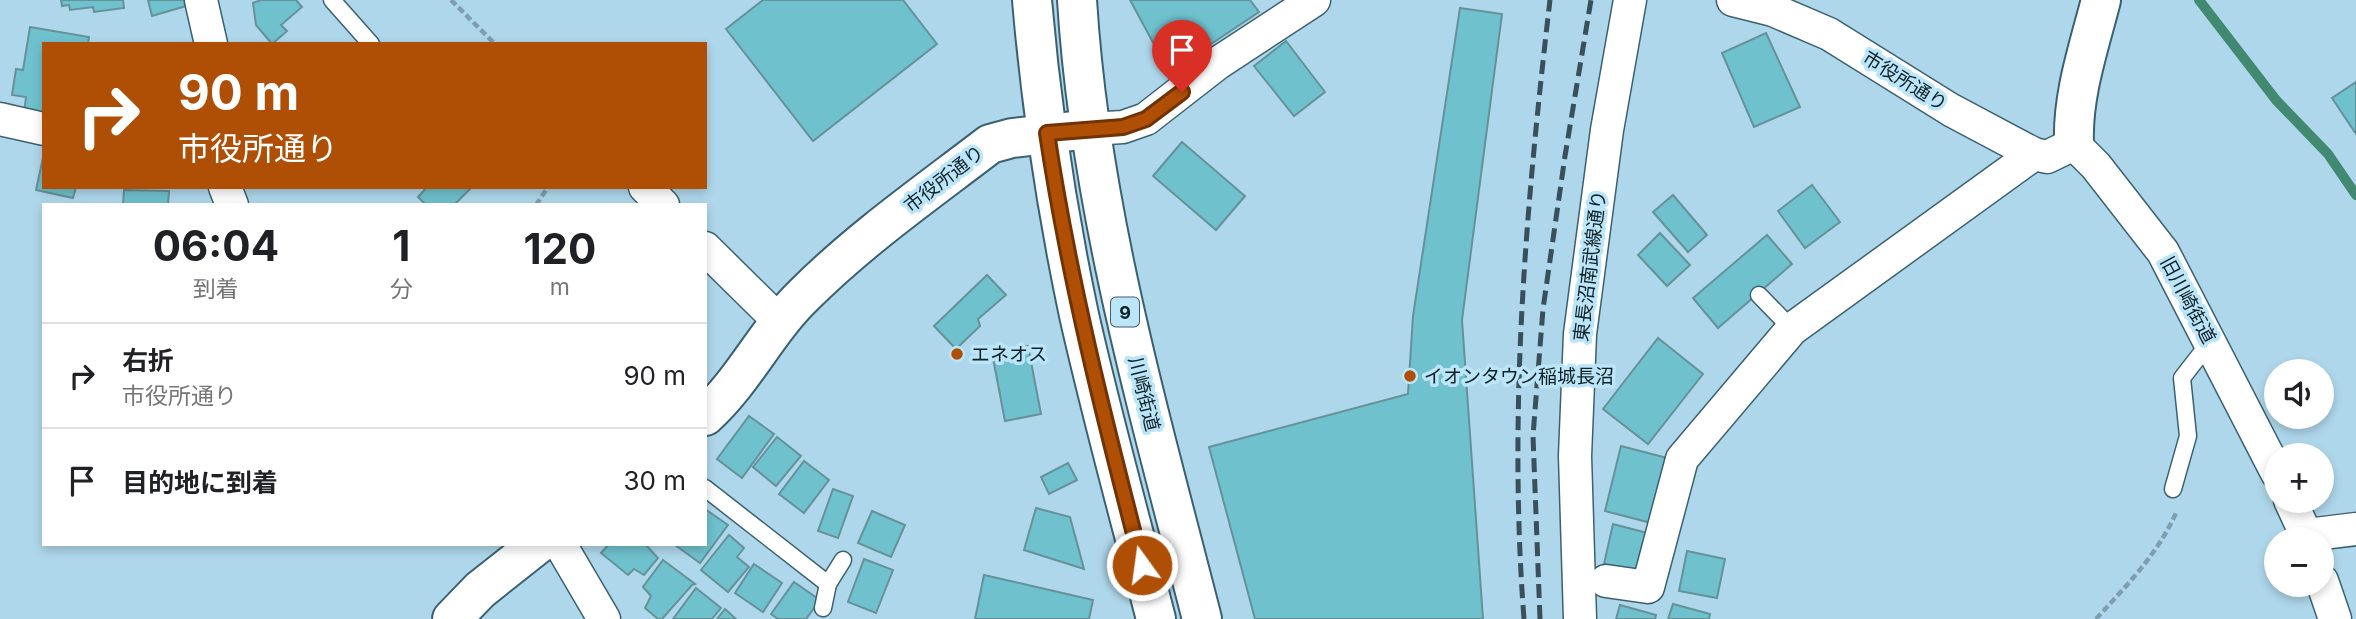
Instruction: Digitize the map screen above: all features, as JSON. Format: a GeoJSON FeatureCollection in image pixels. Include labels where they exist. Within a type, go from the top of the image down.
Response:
{"type":"FeatureCollection","features":[{"type":"Feature","properties":{"kind":"main road","name":"9"},"geometry":{"type":"LineString","coordinates":[[1032,0],[1058,207],[1079,314],[1156,619]]}},
{"type":"Feature","properties":{"kind":"main road","name":"川崎街道"},"geometry":{"type":"LineString","coordinates":[[1077,0],[1090,130],[1101,200],[1132,345],[1202,619]]}},
{"type":"Feature","properties":{"kind":"main road"},"geometry":{"type":"LineString","coordinates":[[2074,144],[2076,99],[2101,0]]}},
{"type":"Feature","properties":{"kind":"main road","name":"市役所通り"},"geometry":{"type":"LineString","coordinates":[[707,414],[724,398],[801,298],[855,248],[990,144],[1047,133],[1090,130]]}},
{"type":"Feature","properties":{"kind":"main road"},"geometry":{"type":"LineString","coordinates":[[452,619],[480,590],[535,546]]}},
{"type":"Feature","properties":{"kind":"street"},"geometry":{"type":"LineString","coordinates":[[201,0],[211,42]]}},
{"type":"Feature","properties":{"kind":"street","name":"市役所通り"},"geometry":{"type":"LineString","coordinates":[[1090,130],[1123,127],[1146,119],[1218,63],[1314,0]]}},
{"type":"Feature","properties":{"kind":"street","name":"東長沼南武線通り"},"geometry":{"type":"LineString","coordinates":[[1580,619],[1574,456],[1580,334],[1607,130],[1630,0]]}},
{"type":"Feature","properties":{"kind":"street","name":"市役所通り"},"geometry":{"type":"LineString","coordinates":[[1733,0],[1773,10],[1829,34],[1951,110],[2034,154]]}},
{"type":"Feature","properties":{"kind":"street"},"geometry":{"type":"LineString","coordinates":[[0,119],[42,129]]}},
{"type":"Feature","properties":{"kind":"street"},"geometry":{"type":"LineString","coordinates":[[1606,582],[1648,587],[1682,459],[1792,329],[2034,154],[2048,157],[2074,144]]}},
{"type":"Feature","properties":{"kind":"street","name":"旧川崎街道"},"geometry":{"type":"LineString","coordinates":[[2074,144],[2096,166],[2163,252],[2264,448]]}},
{"type":"Feature","properties":{"kind":"street"},"geometry":{"type":"LineString","coordinates":[[647,189],[661,203]]}},
{"type":"Feature","properties":{"kind":"street"},"geometry":{"type":"LineString","coordinates":[[707,250],[780,323]]}},
{"type":"Feature","properties":{"kind":"street"},"geometry":{"type":"LineString","coordinates":[[2334,533],[2356,529]]}},
{"type":"Feature","properties":{"kind":"street"},"geometry":{"type":"LineString","coordinates":[[561,546],[596,615]]}},
{"type":"Feature","properties":{"kind":"street"},"geometry":{"type":"LineString","coordinates":[[2327,597],[2335,619]]}},
{"type":"Feature","properties":{"kind":"lane"},"geometry":{"type":"LineString","coordinates":[[332,0],[369,42]]}},
{"type":"Feature","properties":{"kind":"lane"},"geometry":{"type":"LineString","coordinates":[[1759,295],[1792,329]]}},
{"type":"Feature","properties":{"kind":"lane"},"geometry":{"type":"LineString","coordinates":[[2173,489],[2188,436],[2182,378],[2210,342]]}},
{"type":"Feature","properties":{"kind":"lane"},"geometry":{"type":"LineString","coordinates":[[707,490],[828,583]]}},
{"type":"Feature","properties":{"kind":"lane"},"geometry":{"type":"LineString","coordinates":[[823,608],[828,583],[843,560]]}},
{"type":"Feature","properties":{"kind":"path"},"geometry":{"type":"LineString","coordinates":[[451,0],[493,42]]}},
{"type":"Feature","properties":{"kind":"building"},"geometry":{"type":"Polygon","coordinates":[[[61,0],[123,0],[124,8],[94,12],[93,7],[70,10],[69,5],[62,6],[61,0]]]}},
{"type":"Feature","properties":{"kind":"building"},"geometry":{"type":"Polygon","coordinates":[[[148,0],[192,0],[193,4],[152,16],[148,0]]]}},
{"type":"Feature","properties":{"kind":"building"},"geometry":{"type":"Polygon","coordinates":[[[261,0],[296,0],[302,7],[281,25],[287,31],[274,42],[270,42],[256,25],[253,3],[261,0]]]}},
{"type":"Feature","properties":{"kind":"building"},"geometry":{"type":"Polygon","coordinates":[[[763,0],[903,0],[937,44],[813,141],[726,29],[763,0]]]}},
{"type":"Feature","properties":{"kind":"building"},"geometry":{"type":"Polygon","coordinates":[[[1130,0],[1250,0],[1259,12],[1169,72],[1130,0]]]}},
{"type":"Feature","properties":{"kind":"building"},"geometry":{"type":"Polygon","coordinates":[[[1460,8],[1502,14],[1462,320],[1483,619],[1255,619],[1209,447],[1408,394],[1413,316],[1460,8]]]}},
{"type":"Feature","properties":{"kind":"building"},"geometry":{"type":"Polygon","coordinates":[[[30,27],[89,37],[88,42],[42,42],[42,117],[24,114],[26,97],[12,95],[16,69],[23,70],[30,27]]]}},
{"type":"Feature","properties":{"kind":"building"},"geometry":{"type":"Polygon","coordinates":[[[1766,33],[1800,107],[1754,127],[1722,53],[1766,33]]]}},
{"type":"Feature","properties":{"kind":"building"},"geometry":{"type":"Polygon","coordinates":[[[1286,41],[1325,92],[1294,116],[1254,66],[1286,41]]]}},
{"type":"Feature","properties":{"kind":"building"},"geometry":{"type":"Polygon","coordinates":[[[2356,82],[2356,134],[2332,98],[2356,82]]]}},
{"type":"Feature","properties":{"kind":"building"},"geometry":{"type":"Polygon","coordinates":[[[1182,142],[1245,196],[1216,230],[1153,176],[1182,142]]]}},
{"type":"Feature","properties":{"kind":"building"},"geometry":{"type":"Polygon","coordinates":[[[42,162],[42,189],[75,189],[73,198],[36,190],[42,162]]]}},
{"type":"Feature","properties":{"kind":"building"},"geometry":{"type":"Polygon","coordinates":[[[1812,185],[1840,222],[1805,248],[1778,211],[1812,185]]]}},
{"type":"Feature","properties":{"kind":"building"},"geometry":{"type":"Polygon","coordinates":[[[425,189],[470,189],[456,203],[424,203],[418,197],[425,189]]]}},
{"type":"Feature","properties":{"kind":"building"},"geometry":{"type":"Polygon","coordinates":[[[124,190],[169,191],[168,203],[123,203],[124,190]]]}},
{"type":"Feature","properties":{"kind":"building"},"geometry":{"type":"Polygon","coordinates":[[[1673,195],[1707,235],[1688,252],[1653,212],[1673,195]]]}},
{"type":"Feature","properties":{"kind":"building"},"geometry":{"type":"Polygon","coordinates":[[[1660,233],[1690,265],[1667,286],[1638,255],[1660,233]]]}},
{"type":"Feature","properties":{"kind":"building"},"geometry":{"type":"Polygon","coordinates":[[[1767,235],[1792,264],[1718,328],[1693,298],[1767,235]]]}},
{"type":"Feature","properties":{"kind":"building"},"geometry":{"type":"Polygon","coordinates":[[[987,275],[1006,295],[978,319],[980,326],[956,349],[934,326],[987,275]]]}},
{"type":"Feature","properties":{"kind":"building"},"geometry":{"type":"Polygon","coordinates":[[[1658,338],[1703,374],[1648,444],[1603,409],[1658,338]]]}},
{"type":"Feature","properties":{"kind":"building"},"geometry":{"type":"Polygon","coordinates":[[[1028,346],[1041,414],[1005,421],[992,353],[1028,346]]]}},
{"type":"Feature","properties":{"kind":"building"},"geometry":{"type":"Polygon","coordinates":[[[749,416],[774,434],[742,478],[717,459],[749,416]]]}},
{"type":"Feature","properties":{"kind":"building"},"geometry":{"type":"Polygon","coordinates":[[[777,437],[801,456],[776,486],[753,467],[777,437]]]}},
{"type":"Feature","properties":{"kind":"building"},"geometry":{"type":"Polygon","coordinates":[[[1621,446],[1671,459],[1655,524],[1605,511],[1621,446]]]}},
{"type":"Feature","properties":{"kind":"building"},"geometry":{"type":"Polygon","coordinates":[[[804,461],[829,480],[804,513],[779,494],[804,461]]]}},
{"type":"Feature","properties":{"kind":"building"},"geometry":{"type":"Polygon","coordinates":[[[1068,463],[1077,480],[1049,494],[1041,477],[1068,463]]]}},
{"type":"Feature","properties":{"kind":"building"},"geometry":{"type":"Polygon","coordinates":[[[833,489],[853,496],[838,538],[818,531],[833,489]]]}},
{"type":"Feature","properties":{"kind":"building"},"geometry":{"type":"Polygon","coordinates":[[[1036,508],[1070,517],[1084,569],[1024,550],[1036,508]]]}},
{"type":"Feature","properties":{"kind":"building"},"geometry":{"type":"Polygon","coordinates":[[[707,510],[728,525],[700,563],[676,546],[707,546],[707,510]]]}},
{"type":"Feature","properties":{"kind":"building"},"geometry":{"type":"Polygon","coordinates":[[[872,511],[905,525],[891,557],[858,543],[872,511]]]}},
{"type":"Feature","properties":{"kind":"building"},"geometry":{"type":"Polygon","coordinates":[[[1613,524],[1651,534],[1642,573],[1604,564],[1613,524]]]}},
{"type":"Feature","properties":{"kind":"building"},"geometry":{"type":"Polygon","coordinates":[[[729,535],[744,548],[737,557],[749,567],[728,592],[701,570],[729,535]]]}},
{"type":"Feature","properties":{"kind":"building"},"geometry":{"type":"Polygon","coordinates":[[[607,546],[647,546],[658,558],[644,575],[634,569],[628,575],[601,553],[607,546]]]}},
{"type":"Feature","properties":{"kind":"building"},"geometry":{"type":"Polygon","coordinates":[[[1687,551],[1725,559],[1717,598],[1679,591],[1687,551]]]}},
{"type":"Feature","properties":{"kind":"building"},"geometry":{"type":"Polygon","coordinates":[[[864,559],[893,570],[876,613],[848,602],[864,559]]]}},
{"type":"Feature","properties":{"kind":"building"},"geometry":{"type":"Polygon","coordinates":[[[663,560],[695,584],[662,619],[658,619],[645,608],[651,596],[643,587],[663,560]]]}},
{"type":"Feature","properties":{"kind":"building"},"geometry":{"type":"Polygon","coordinates":[[[754,564],[782,583],[763,612],[735,593],[754,564]]]}},
{"type":"Feature","properties":{"kind":"building"},"geometry":{"type":"Polygon","coordinates":[[[984,575],[1093,600],[1089,619],[975,619],[984,575]]]}},
{"type":"Feature","properties":{"kind":"building"},"geometry":{"type":"Polygon","coordinates":[[[794,582],[820,600],[806,619],[778,619],[771,614],[794,582]]]}},
{"type":"Feature","properties":{"kind":"building"},"geometry":{"type":"Polygon","coordinates":[[[696,588],[721,608],[712,619],[673,619],[696,588]]]}},
{"type":"Feature","properties":{"kind":"building"},"geometry":{"type":"Polygon","coordinates":[[[1673,604],[1710,614],[1709,619],[1668,619],[1673,604]]]}},
{"type":"Feature","properties":{"kind":"building"},"geometry":{"type":"Polygon","coordinates":[[[1620,605],[1656,615],[1655,619],[1616,619],[1620,605]]]}},
{"type":"Feature","properties":{"kind":"building"},"geometry":{"type":"Polygon","coordinates":[[[725,609],[736,619],[717,619],[725,609]]]}},
{"type":"Feature","properties":{"kind":"waterway"},"geometry":{"type":"LineString","coordinates":[[2199,0],[2276,100],[2328,154],[2356,195]]}},
{"type":"Feature","properties":{"kind":"railway"},"geometry":{"type":"LineString","coordinates":[[1524,619],[1518,464],[1522,309],[1550,0]]}},
{"type":"Feature","properties":{"kind":"railway"},"geometry":{"type":"LineString","coordinates":[[1540,619],[1533,436],[1543,309],[1591,0]]}},
{"type":"Feature","properties":{"kind":"place","name":"エネオス"},"geometry":{"type":"Point","coordinates":[957,354]}},
{"type":"Feature","properties":{"kind":"place","name":"イオンタウン稲城長沼"},"geometry":{"type":"Point","coordinates":[1410,376]}},
{"type":"Feature","properties":{"kind":"route"},"geometry":{"type":"LineString","coordinates":[[1142,565],[1079,314],[1047,133],[1123,127],[1146,119],[1182,92]]}}]}
